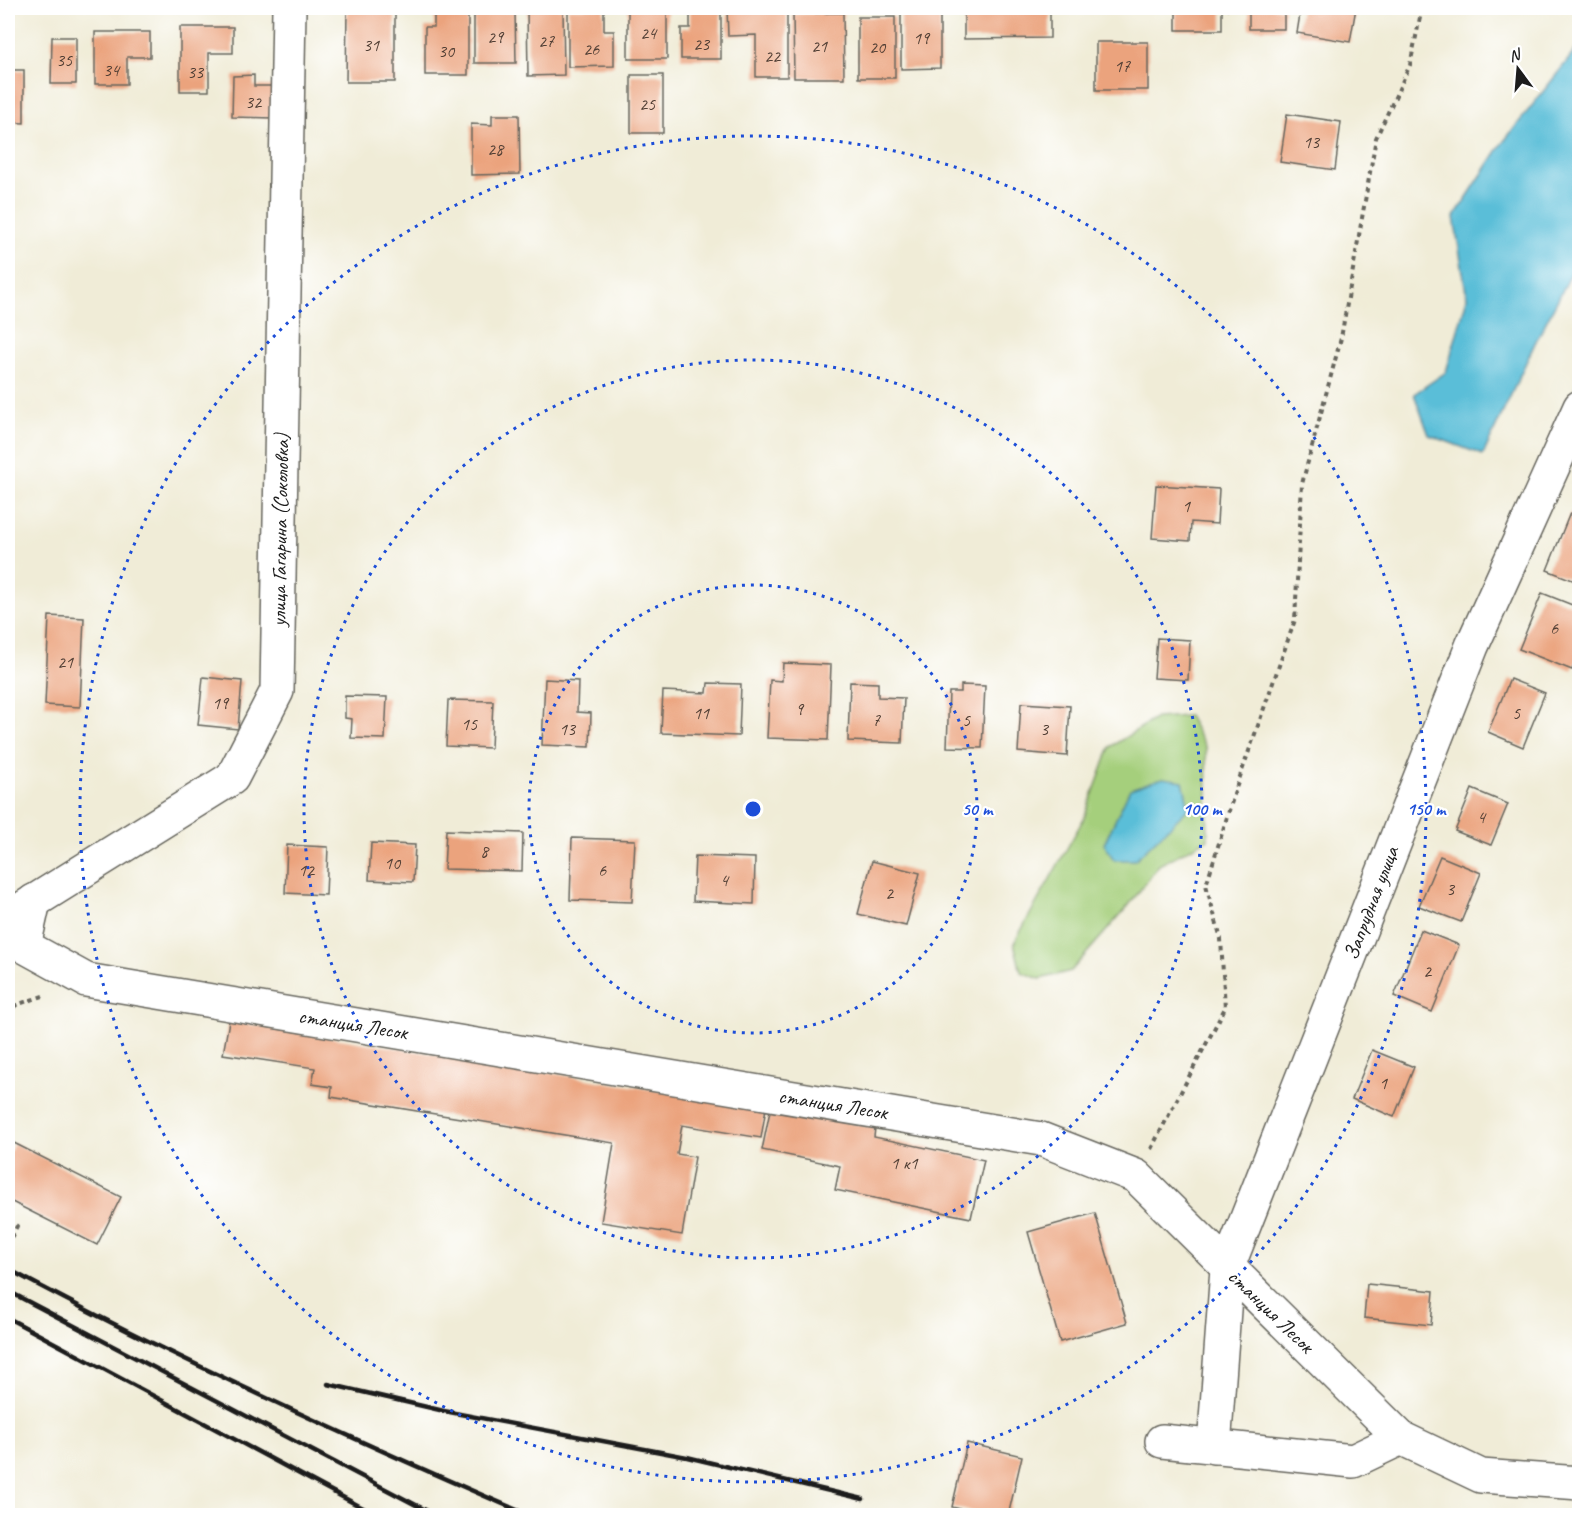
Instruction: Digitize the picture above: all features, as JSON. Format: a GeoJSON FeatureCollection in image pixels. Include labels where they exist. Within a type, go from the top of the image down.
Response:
{"type":"FeatureCollection","features":[{"type":"Feature","properties":{"kind":"street","name":"улица Гагарина (Соколовка)"},"geometry":{"type":"LineString","coordinates":[[21,910],[232,778],[277,691],[289,8]]}},
{"type":"Feature","properties":{"kind":"street","name":"Запрудная улица"},"geometry":{"type":"LineString","coordinates":[[1214,1447],[1227,1269],[1472,646],[1580,407]]}},
{"type":"Feature","properties":{"kind":"street","name":"станция Лесок"},"geometry":{"type":"LineString","coordinates":[[21,910],[24,946],[86,980],[1041,1139],[1136,1176],[1227,1269],[1401,1438],[1481,1476],[1580,1483]]}},
{"type":"Feature","properties":{"kind":"street"},"geometry":{"type":"LineString","coordinates":[[1162,1441],[1353,1461],[1401,1438]]}},
{"type":"Feature","properties":{"kind":"path"},"geometry":{"type":"LineString","coordinates":[[1136,1176],[1225,1008],[1221,939],[1206,885],[1236,788],[1295,620],[1302,484],[1341,338],[1376,138],[1410,65],[1422,8]]}},
{"type":"Feature","properties":{"kind":"path"},"geometry":{"type":"LineString","coordinates":[[8,1221],[17,1226],[8,1244]]}},
{"type":"Feature","properties":{"kind":"green space"},"geometry":{"type":"Polygon","coordinates":[[[1188,716],[1206,748],[1208,839],[1159,865],[1129,905],[1071,971],[1040,979],[1021,972],[1014,943],[1084,818],[1110,747],[1156,718],[1188,716]]]}},
{"type":"Feature","properties":{"kind":"water"},"geometry":{"type":"Polygon","coordinates":[[[1579,46],[1579,259],[1535,343],[1483,455],[1429,435],[1414,394],[1446,372],[1467,298],[1454,217],[1501,145],[1579,46]]]}},
{"type":"Feature","properties":{"kind":"water"},"geometry":{"type":"Polygon","coordinates":[[[1163,778],[1183,781],[1189,808],[1135,860],[1114,860],[1104,844],[1130,789],[1163,778]]]}},
{"type":"Feature","properties":{"kind":"building"},"geometry":{"type":"Polygon","coordinates":[[[347,8],[395,8],[395,82],[346,82],[347,8]]]}},
{"type":"Feature","properties":{"kind":"building"},"geometry":{"type":"Polygon","coordinates":[[[434,8],[468,8],[468,75],[425,75],[425,27],[434,27],[434,8]]]}},
{"type":"Feature","properties":{"kind":"building"},"geometry":{"type":"Polygon","coordinates":[[[527,8],[563,8],[564,75],[528,76],[527,8]]]}},
{"type":"Feature","properties":{"kind":"building"},"geometry":{"type":"Polygon","coordinates":[[[568,8],[604,8],[604,31],[614,31],[614,66],[568,67],[568,8]]]}},
{"type":"Feature","properties":{"kind":"building"},"geometry":{"type":"Polygon","coordinates":[[[628,8],[667,8],[667,59],[628,59],[628,8]]]}},
{"type":"Feature","properties":{"kind":"building"},"geometry":{"type":"Polygon","coordinates":[[[690,8],[721,8],[721,59],[681,59],[681,28],[690,28],[690,8]]]}},
{"type":"Feature","properties":{"kind":"building"},"geometry":{"type":"Polygon","coordinates":[[[727,8],[787,8],[787,77],[756,77],[756,35],[728,36],[727,8]]]}},
{"type":"Feature","properties":{"kind":"building"},"geometry":{"type":"Polygon","coordinates":[[[901,8],[940,8],[940,68],[901,69],[901,8]]]}},
{"type":"Feature","properties":{"kind":"building"},"geometry":{"type":"Polygon","coordinates":[[[964,8],[1050,8],[1050,38],[964,39],[964,8]]]}},
{"type":"Feature","properties":{"kind":"building"},"geometry":{"type":"Polygon","coordinates":[[[1176,8],[1237,9],[1222,10],[1222,30],[1176,30],[1176,8]]]}},
{"type":"Feature","properties":{"kind":"building"},"geometry":{"type":"Polygon","coordinates":[[[1249,8],[1284,8],[1284,29],[1249,29],[1249,8]]]}},
{"type":"Feature","properties":{"kind":"building"},"geometry":{"type":"Polygon","coordinates":[[[1301,8],[1356,8],[1350,42],[1297,33],[1301,8]]]}},
{"type":"Feature","properties":{"kind":"building"},"geometry":{"type":"Polygon","coordinates":[[[474,12],[515,12],[516,63],[474,63],[474,12]]]}},
{"type":"Feature","properties":{"kind":"building"},"geometry":{"type":"Polygon","coordinates":[[[843,13],[844,78],[794,78],[793,14],[843,13]]]}},
{"type":"Feature","properties":{"kind":"building"},"geometry":{"type":"Polygon","coordinates":[[[858,17],[895,17],[895,78],[858,78],[858,17]]]}},
{"type":"Feature","properties":{"kind":"building"},"geometry":{"type":"Polygon","coordinates":[[[180,27],[233,27],[233,53],[209,53],[209,91],[180,91],[180,27]]]}},
{"type":"Feature","properties":{"kind":"building"},"geometry":{"type":"Polygon","coordinates":[[[95,32],[150,32],[150,57],[127,57],[127,84],[95,84],[95,32]]]}},
{"type":"Feature","properties":{"kind":"building"},"geometry":{"type":"Polygon","coordinates":[[[52,37],[76,37],[76,84],[51,84],[52,37]]]}},
{"type":"Feature","properties":{"kind":"building"},"geometry":{"type":"Polygon","coordinates":[[[1096,42],[1148,42],[1148,90],[1096,90],[1096,42]]]}},
{"type":"Feature","properties":{"kind":"building"},"geometry":{"type":"Polygon","coordinates":[[[8,70],[24,70],[24,123],[8,122],[8,70]]]}},
{"type":"Feature","properties":{"kind":"building"},"geometry":{"type":"Polygon","coordinates":[[[254,75],[254,86],[274,86],[273,118],[232,117],[233,76],[254,75]]]}},
{"type":"Feature","properties":{"kind":"building"},"geometry":{"type":"Polygon","coordinates":[[[631,75],[663,75],[663,133],[631,133],[631,75]]]}},
{"type":"Feature","properties":{"kind":"building"},"geometry":{"type":"Polygon","coordinates":[[[1287,114],[1341,122],[1335,170],[1280,162],[1287,114]]]}},
{"type":"Feature","properties":{"kind":"building"},"geometry":{"type":"Polygon","coordinates":[[[492,115],[519,115],[520,174],[471,175],[471,124],[492,125],[492,115]]]}},
{"type":"Feature","properties":{"kind":"building"},"geometry":{"type":"Polygon","coordinates":[[[1156,485],[1219,489],[1217,524],[1191,522],[1190,541],[1152,538],[1156,485]]]}},
{"type":"Feature","properties":{"kind":"building"},"geometry":{"type":"Polygon","coordinates":[[[1570,513],[1580,517],[1580,583],[1547,570],[1570,513]]]}},
{"type":"Feature","properties":{"kind":"building"},"geometry":{"type":"Polygon","coordinates":[[[1542,593],[1580,608],[1580,652],[1572,670],[1519,649],[1542,593]]]}},
{"type":"Feature","properties":{"kind":"building"},"geometry":{"type":"Polygon","coordinates":[[[49,616],[84,618],[80,707],[45,705],[49,616]]]}},
{"type":"Feature","properties":{"kind":"building"},"geometry":{"type":"Polygon","coordinates":[[[1157,638],[1190,640],[1188,680],[1154,678],[1157,638]]]}},
{"type":"Feature","properties":{"kind":"building"},"geometry":{"type":"Polygon","coordinates":[[[783,663],[831,665],[828,740],[767,738],[770,680],[782,681],[783,663]]]}},
{"type":"Feature","properties":{"kind":"building"},"geometry":{"type":"Polygon","coordinates":[[[203,677],[242,681],[238,729],[198,725],[203,677]]]}},
{"type":"Feature","properties":{"kind":"building"},"geometry":{"type":"Polygon","coordinates":[[[545,679],[578,681],[577,712],[591,713],[590,747],[542,745],[545,679]]]}},
{"type":"Feature","properties":{"kind":"building"},"geometry":{"type":"Polygon","coordinates":[[[1510,679],[1545,693],[1523,747],[1488,732],[1510,679]]]}},
{"type":"Feature","properties":{"kind":"building"},"geometry":{"type":"Polygon","coordinates":[[[850,682],[878,683],[878,697],[904,698],[902,743],[848,741],[850,682]]]}},
{"type":"Feature","properties":{"kind":"building"},"geometry":{"type":"Polygon","coordinates":[[[708,683],[741,684],[739,736],[661,733],[663,691],[707,693],[708,683]]]}},
{"type":"Feature","properties":{"kind":"building"},"geometry":{"type":"Polygon","coordinates":[[[961,685],[985,686],[982,748],[947,747],[949,692],[961,692],[961,685]]]}},
{"type":"Feature","properties":{"kind":"building"},"geometry":{"type":"Polygon","coordinates":[[[345,696],[387,697],[385,739],[351,738],[352,719],[345,718],[345,696]]]}},
{"type":"Feature","properties":{"kind":"building"},"geometry":{"type":"Polygon","coordinates":[[[448,700],[493,701],[491,748],[446,746],[448,700]]]}},
{"type":"Feature","properties":{"kind":"building"},"geometry":{"type":"Polygon","coordinates":[[[1021,703],[1070,706],[1067,756],[1018,752],[1021,703]]]}},
{"type":"Feature","properties":{"kind":"building"},"geometry":{"type":"Polygon","coordinates":[[[1472,789],[1508,804],[1491,845],[1455,831],[1472,789]]]}},
{"type":"Feature","properties":{"kind":"building"},"geometry":{"type":"Polygon","coordinates":[[[446,830],[523,833],[522,871],[444,869],[446,830]]]}},
{"type":"Feature","properties":{"kind":"building"},"geometry":{"type":"Polygon","coordinates":[[[572,838],[635,840],[632,902],[570,900],[572,838]]]}},
{"type":"Feature","properties":{"kind":"building"},"geometry":{"type":"Polygon","coordinates":[[[371,843],[415,845],[413,882],[369,880],[371,843]]]}},
{"type":"Feature","properties":{"kind":"building"},"geometry":{"type":"Polygon","coordinates":[[[287,845],[328,847],[326,895],[285,893],[287,845]]]}},
{"type":"Feature","properties":{"kind":"building"},"geometry":{"type":"Polygon","coordinates":[[[695,856],[755,858],[754,904],[693,901],[695,856]]]}},
{"type":"Feature","properties":{"kind":"building"},"geometry":{"type":"Polygon","coordinates":[[[1440,856],[1481,873],[1461,922],[1419,906],[1440,856]]]}},
{"type":"Feature","properties":{"kind":"building"},"geometry":{"type":"Polygon","coordinates":[[[872,861],[920,873],[906,926],[858,914],[872,861]]]}},
{"type":"Feature","properties":{"kind":"building"},"geometry":{"type":"Polygon","coordinates":[[[1421,930],[1459,945],[1432,1012],[1394,996],[1421,930]]]}},
{"type":"Feature","properties":{"kind":"building"},"geometry":{"type":"Polygon","coordinates":[[[229,1021],[766,1108],[761,1138],[682,1125],[677,1154],[695,1157],[682,1235],[601,1222],[614,1143],[331,1097],[332,1087],[312,1084],[315,1068],[223,1054],[229,1021]]]}},
{"type":"Feature","properties":{"kind":"building"},"geometry":{"type":"Polygon","coordinates":[[[1372,1050],[1414,1067],[1394,1117],[1352,1099],[1372,1050]]]}},
{"type":"Feature","properties":{"kind":"building"},"geometry":{"type":"Polygon","coordinates":[[[771,1106],[875,1128],[874,1137],[984,1160],[971,1218],[835,1190],[840,1166],[762,1150],[771,1106]]]}},
{"type":"Feature","properties":{"kind":"building"},"geometry":{"type":"Polygon","coordinates":[[[14,1143],[121,1197],[97,1245],[8,1200],[8,1156],[14,1143]]]}},
{"type":"Feature","properties":{"kind":"building"},"geometry":{"type":"Polygon","coordinates":[[[1095,1213],[1127,1323],[1060,1342],[1028,1232],[1095,1213]]]}},
{"type":"Feature","properties":{"kind":"building"},"geometry":{"type":"Polygon","coordinates":[[[1367,1284],[1434,1291],[1431,1325],[1364,1318],[1367,1284]]]}},
{"type":"Feature","properties":{"kind":"building"},"geometry":{"type":"Polygon","coordinates":[[[967,1443],[1022,1456],[1008,1516],[988,1516],[952,1507],[967,1443]]]}},
{"type":"Feature","properties":{"kind":"railway"},"geometry":{"type":"LineString","coordinates":[[8,1269],[266,1398],[531,1516]]}},
{"type":"Feature","properties":{"kind":"railway"},"geometry":{"type":"LineString","coordinates":[[8,1291],[437,1516]]}},
{"type":"Feature","properties":{"kind":"railway"},"geometry":{"type":"LineString","coordinates":[[8,1318],[378,1516]]}},
{"type":"Feature","properties":{"kind":"railway"},"geometry":{"type":"LineString","coordinates":[[328,1384],[444,1411],[687,1457],[863,1499]]}}]}
